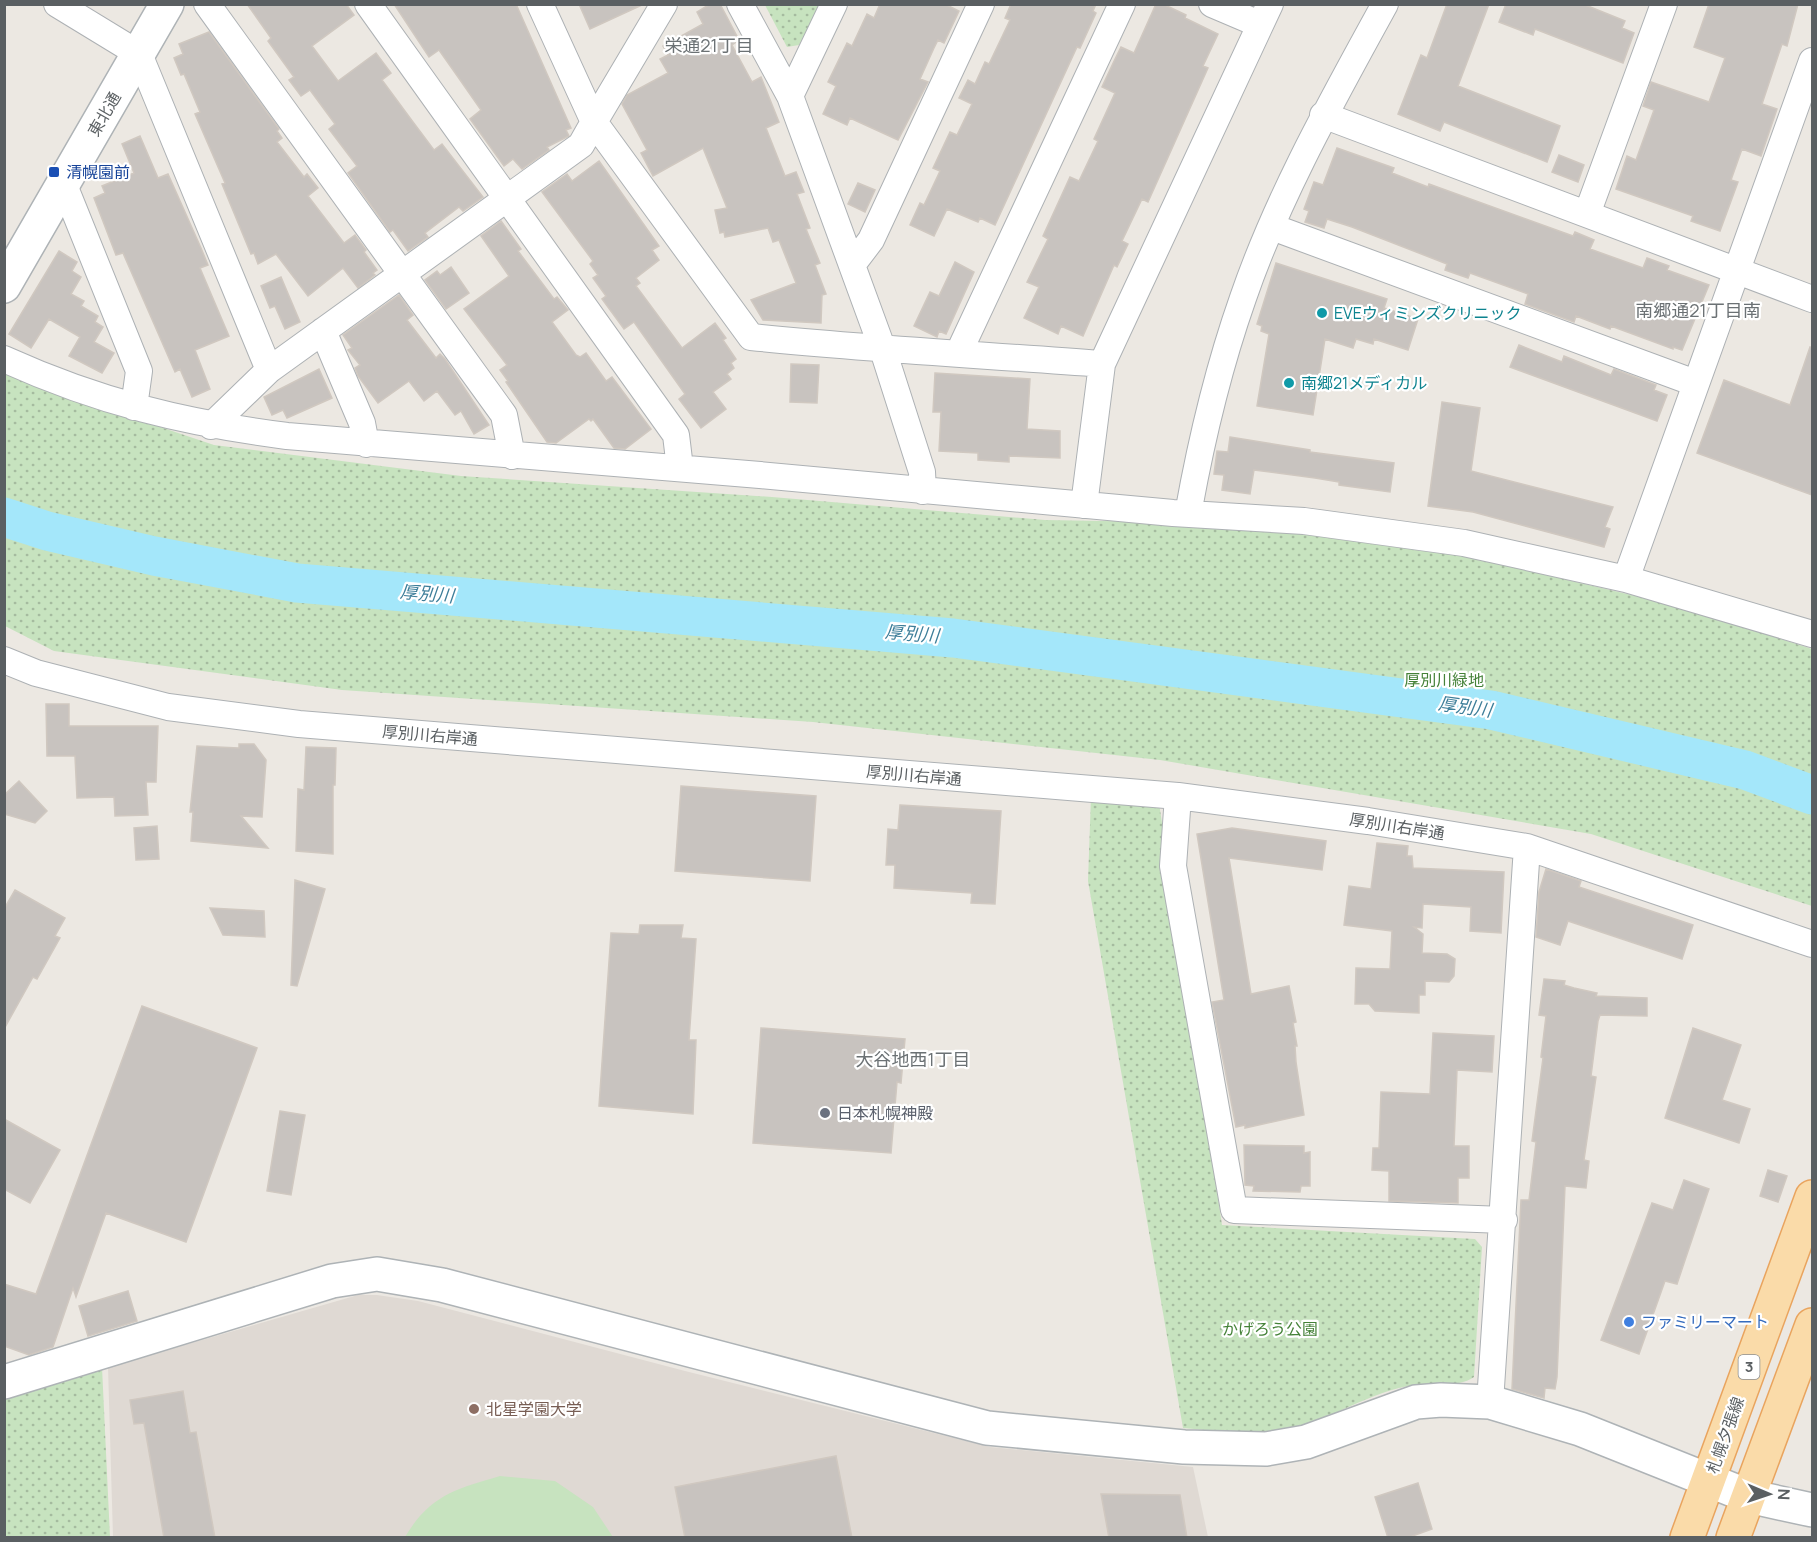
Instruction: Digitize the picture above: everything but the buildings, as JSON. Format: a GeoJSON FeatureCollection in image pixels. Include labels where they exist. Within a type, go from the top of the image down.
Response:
{"type":"FeatureCollection","features":[{"type":"Feature","properties":{"kind":"main road","name":"札幌夕張線"},"geometry":{"type":"LineString","coordinates":[[1687,1538],[1812,1197]]}},
{"type":"Feature","properties":{"kind":"main road"},"geometry":{"type":"LineString","coordinates":[[1733,1538],[1812,1325]]}},
{"type":"Feature","properties":{"kind":"street"},"geometry":{"type":"LineString","coordinates":[[57,4],[139,54],[269,370]]}},
{"type":"Feature","properties":{"kind":"street","name":"東北通"},"geometry":{"type":"LineString","coordinates":[[4,286],[167,4]]}},
{"type":"Feature","properties":{"kind":"street"},"geometry":{"type":"LineString","coordinates":[[207,4],[400,275],[504,415],[512,456]]}},
{"type":"Feature","properties":{"kind":"street"},"geometry":{"type":"LineString","coordinates":[[368,4],[676,435],[680,468]]}},
{"type":"Feature","properties":{"kind":"street"},"geometry":{"type":"LineString","coordinates":[[540,4],[594,122],[752,337],[883,350],[959,352],[1102,364]]}},
{"type":"Feature","properties":{"kind":"street"},"geometry":{"type":"LineString","coordinates":[[212,426],[269,370],[581,145],[664,4]]}},
{"type":"Feature","properties":{"kind":"street"},"geometry":{"type":"LineString","coordinates":[[740,4],[790,96],[883,350],[922,472],[923,491]]}},
{"type":"Feature","properties":{"kind":"street"},"geometry":{"type":"LineString","coordinates":[[790,96],[834,4]]}},
{"type":"Feature","properties":{"kind":"street"},"geometry":{"type":"LineString","coordinates":[[852,265],[871,240],[981,4]]}},
{"type":"Feature","properties":{"kind":"street"},"geometry":{"type":"LineString","coordinates":[[959,352],[1122,4]]}},
{"type":"Feature","properties":{"kind":"street"},"geometry":{"type":"LineString","coordinates":[[1084,505],[1102,364],[1264,14],[1212,4]]}},
{"type":"Feature","properties":{"kind":"street"},"geometry":{"type":"LineString","coordinates":[[1188,514],[1202,439],[1236,321],[1272,227],[1323,116],[1385,4]]}},
{"type":"Feature","properties":{"kind":"street"},"geometry":{"type":"LineString","coordinates":[[1587,214],[1664,4]]}},
{"type":"Feature","properties":{"kind":"street"},"geometry":{"type":"LineString","coordinates":[[1626,579],[1812,61]]}},
{"type":"Feature","properties":{"kind":"street"},"geometry":{"type":"LineString","coordinates":[[1323,116],[1812,299]]}},
{"type":"Feature","properties":{"kind":"street"},"geometry":{"type":"LineString","coordinates":[[64,185],[139,371],[134,407]]}},
{"type":"Feature","properties":{"kind":"street"},"geometry":{"type":"LineString","coordinates":[[1272,227],[1695,383]]}},
{"type":"Feature","properties":{"kind":"street"},"geometry":{"type":"LineString","coordinates":[[323,330],[362,423],[366,444]]}},
{"type":"Feature","properties":{"kind":"street"},"geometry":{"type":"LineString","coordinates":[[4,358],[56,382],[134,407],[212,426],[366,444],[680,468],[1188,514],[1304,521],[1464,543],[1626,579],[1812,634]]}},
{"type":"Feature","properties":{"kind":"street","name":"厚別川右岸通"},"geometry":{"type":"LineString","coordinates":[[4,660],[36,673],[168,707],[299,724],[1178,796],[1368,821],[1527,847],[1812,944]]}},
{"type":"Feature","properties":{"kind":"street"},"geometry":{"type":"LineString","coordinates":[[1178,796],[1173,866],[1234,1210],[1504,1220]]}},
{"type":"Feature","properties":{"kind":"street"},"geometry":{"type":"LineString","coordinates":[[1490,1402],[1504,1220],[1527,847]]}},
{"type":"Feature","properties":{"kind":"street"},"geometry":{"type":"LineString","coordinates":[[4,1382],[332,1281],[377,1274],[442,1285],[987,1428],[1184,1448],[1266,1449],[1306,1442],[1416,1402],[1441,1400],[1490,1402],[1580,1429],[1748,1496],[1812,1510]]}},
{"type":"Feature","properties":{"kind":"shaded area","name":"北星学園大学"},"geometry":{"type":"Polygon","coordinates":[[[358,1295],[377,1295],[418,1301],[990,1447],[1193,1467],[1208,1537],[113,1537],[108,1367],[358,1295]]]}},
{"type":"Feature","properties":{"kind":"green space"},"geometry":{"type":"Polygon","coordinates":[[[765,5],[820,5],[799,45],[787,47],[765,5]]]}},
{"type":"Feature","properties":{"kind":"green space","name":"厚別川緑地"},"geometry":{"type":"Polygon","coordinates":[[[4,365],[35,385],[214,445],[461,476],[772,497],[1045,520],[1219,523],[1466,556],[1678,606],[1812,649],[1812,906],[1591,834],[1160,760],[813,722],[342,690],[54,651],[5,626],[4,365]]]}},
{"type":"Feature","properties":{"kind":"green space","name":"かげろう公園"},"geometry":{"type":"Polygon","coordinates":[[[1091,796],[1159,803],[1222,1225],[1475,1239],[1482,1247],[1474,1377],[1459,1383],[1399,1388],[1316,1421],[1283,1431],[1244,1433],[1183,1428],[1088,881],[1091,796]]]}},
{"type":"Feature","properties":{"kind":"green space"},"geometry":{"type":"Polygon","coordinates":[[[102,1367],[110,1537],[5,1537],[4,1400],[102,1367]]]}},
{"type":"Feature","properties":{"kind":"green space"},"geometry":{"type":"Polygon","coordinates":[[[500,1476],[555,1481],[593,1507],[613,1537],[405,1537],[414,1523],[434,1503],[457,1490],[500,1476]]]}},
{"type":"Feature","properties":{"kind":"waterway","name":"厚別川"},"geometry":{"type":"LineString","coordinates":[[4,517],[47,531],[154,556],[297,583],[953,638],[1491,710],[1745,770],[1812,795]]}},
{"type":"Feature","properties":{"kind":"place","name":"清幌園前"},"geometry":{"type":"Point","coordinates":[54,172]}},
{"type":"Feature","properties":{"kind":"place","name":"EVEウィミンズクリニック"},"geometry":{"type":"Point","coordinates":[1322,313]}},
{"type":"Feature","properties":{"kind":"place","name":"南郷21メディカル"},"geometry":{"type":"Point","coordinates":[1289,383]}},
{"type":"Feature","properties":{"kind":"place","name":"日本札幌神殿"},"geometry":{"type":"Point","coordinates":[825,1113]}},
{"type":"Feature","properties":{"kind":"place","name":"ファミリーマート"},"geometry":{"type":"Point","coordinates":[1629,1322]}},
{"type":"Feature","properties":{"kind":"place","name":"北星学園大学"},"geometry":{"type":"Point","coordinates":[474,1409]}},
{"type":"Feature","properties":{"kind":"district","name":"栄通21丁目"},"geometry":{"type":"Point","coordinates":[709,46]}},
{"type":"Feature","properties":{"kind":"district","name":"南郷通21丁目南"},"geometry":{"type":"Point","coordinates":[1698,311]}},
{"type":"Feature","properties":{"kind":"district","name":"大谷地西1丁目"},"geometry":{"type":"Point","coordinates":[913,1060]}}]}
